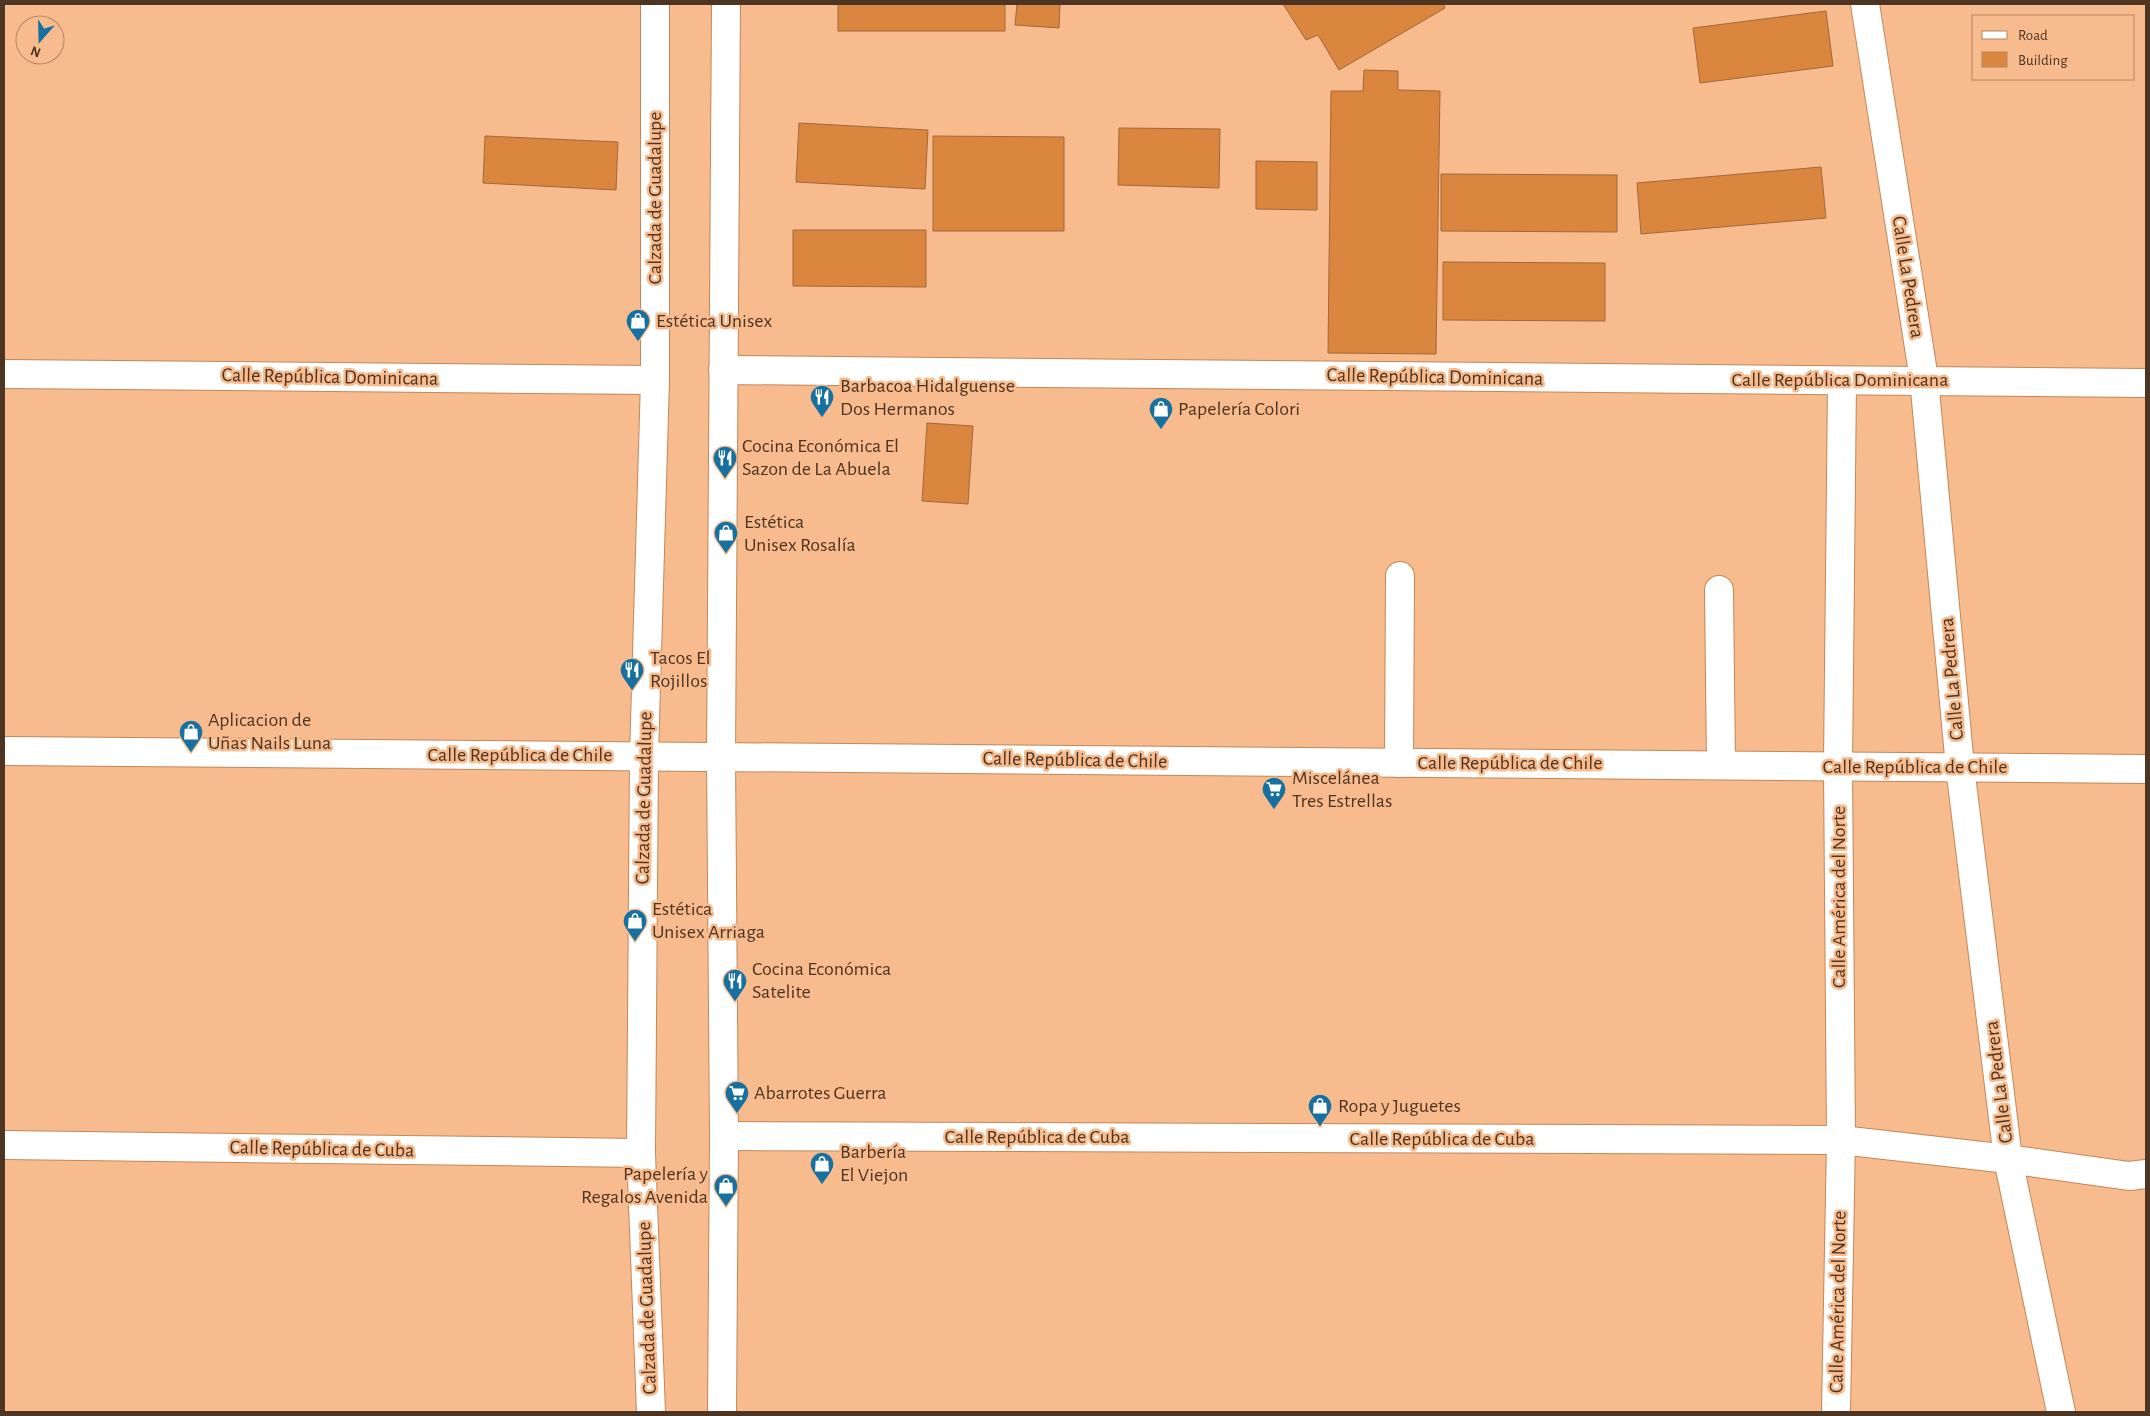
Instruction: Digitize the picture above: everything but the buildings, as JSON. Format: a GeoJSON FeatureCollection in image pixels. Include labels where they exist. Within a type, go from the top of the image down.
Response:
{"type":"FeatureCollection","features":[{"type":"Feature","properties":{"kind":"street","name":"Calzada de Guadalupe"},"geometry":{"type":"LineString","coordinates":[[651,1412],[641,1152],[644,756],[656,380],[655,4]]}},
{"type":"Feature","properties":{"kind":"street"},"geometry":{"type":"LineString","coordinates":[[722,1412],[724,1136],[721,757],[726,4]]}},
{"type":"Feature","properties":{"kind":"street","name":"Calle La Pedrera"},"geometry":{"type":"LineString","coordinates":[[1865,4],[1924,379],[1960,767],[2008,1159],[2061,1412]]}},
{"type":"Feature","properties":{"kind":"street","name":"Calle República Dominicana"},"geometry":{"type":"LineString","coordinates":[[723,370],[1842,381],[1924,379],[2146,383]]}},
{"type":"Feature","properties":{"kind":"street","name":"Calle República Dominicana"},"geometry":{"type":"LineString","coordinates":[[4,374],[656,380]]}},
{"type":"Feature","properties":{"kind":"street","name":"Calle América del Norte"},"geometry":{"type":"LineString","coordinates":[[1836,1412],[1841,1140],[1838,766],[1842,381]]}},
{"type":"Feature","properties":{"kind":"street"},"geometry":{"type":"LineString","coordinates":[[1399,762],[1400,576]]}},
{"type":"Feature","properties":{"kind":"street"},"geometry":{"type":"LineString","coordinates":[[1719,590],[1721,765]]}},
{"type":"Feature","properties":{"kind":"street","name":"Calle República de Chile"},"geometry":{"type":"LineString","coordinates":[[4,751],[2146,769]]}},
{"type":"Feature","properties":{"kind":"street","name":"Calle República de Cuba"},"geometry":{"type":"LineString","coordinates":[[724,1136],[1841,1140],[2008,1159],[2129,1176],[2146,1174]]}},
{"type":"Feature","properties":{"kind":"street","name":"Calle República de Cuba"},"geometry":{"type":"LineString","coordinates":[[4,1145],[641,1152]]}},
{"type":"Feature","properties":{"kind":"place","name":"Estética Unisex"},"geometry":{"type":"Point","coordinates":[638,342]}},
{"type":"Feature","properties":{"kind":"place","name":"Barbacoa Hidalguense Dos Hermanos"},"geometry":{"type":"Point","coordinates":[822,418]}},
{"type":"Feature","properties":{"kind":"place","name":"Papelería Colori"},"geometry":{"type":"Point","coordinates":[1161,430]}},
{"type":"Feature","properties":{"kind":"place","name":"Cocina Económica El Sazon de La Abuela"},"geometry":{"type":"Point","coordinates":[725,479]}},
{"type":"Feature","properties":{"kind":"place","name":"Estética Unisex Rosalía"},"geometry":{"type":"Point","coordinates":[726,554]}},
{"type":"Feature","properties":{"kind":"place","name":"Tacos El Rojillos"},"geometry":{"type":"Point","coordinates":[632,691]}},
{"type":"Feature","properties":{"kind":"place","name":"Aplicacion de Uñas Nails Luna"},"geometry":{"type":"Point","coordinates":[191,753]}},
{"type":"Feature","properties":{"kind":"place","name":"Miscelánea Tres Estrellas"},"geometry":{"type":"Point","coordinates":[1274,810]}},
{"type":"Feature","properties":{"kind":"place","name":"Estética Unisex Arriaga"},"geometry":{"type":"Point","coordinates":[635,942]}},
{"type":"Feature","properties":{"kind":"place","name":"Cocina Económica Satelite"},"geometry":{"type":"Point","coordinates":[735,1002]}},
{"type":"Feature","properties":{"kind":"place","name":"Abarrotes Guerra"},"geometry":{"type":"Point","coordinates":[737,1114]}},
{"type":"Feature","properties":{"kind":"place","name":"Ropa y Juguetes"},"geometry":{"type":"Point","coordinates":[1320,1127]}},
{"type":"Feature","properties":{"kind":"place","name":"Barbería El Viejon"},"geometry":{"type":"Point","coordinates":[822,1185]}},
{"type":"Feature","properties":{"kind":"place","name":"Papelería y Regalos Avenida"},"geometry":{"type":"Point","coordinates":[726,1207]}}]}
